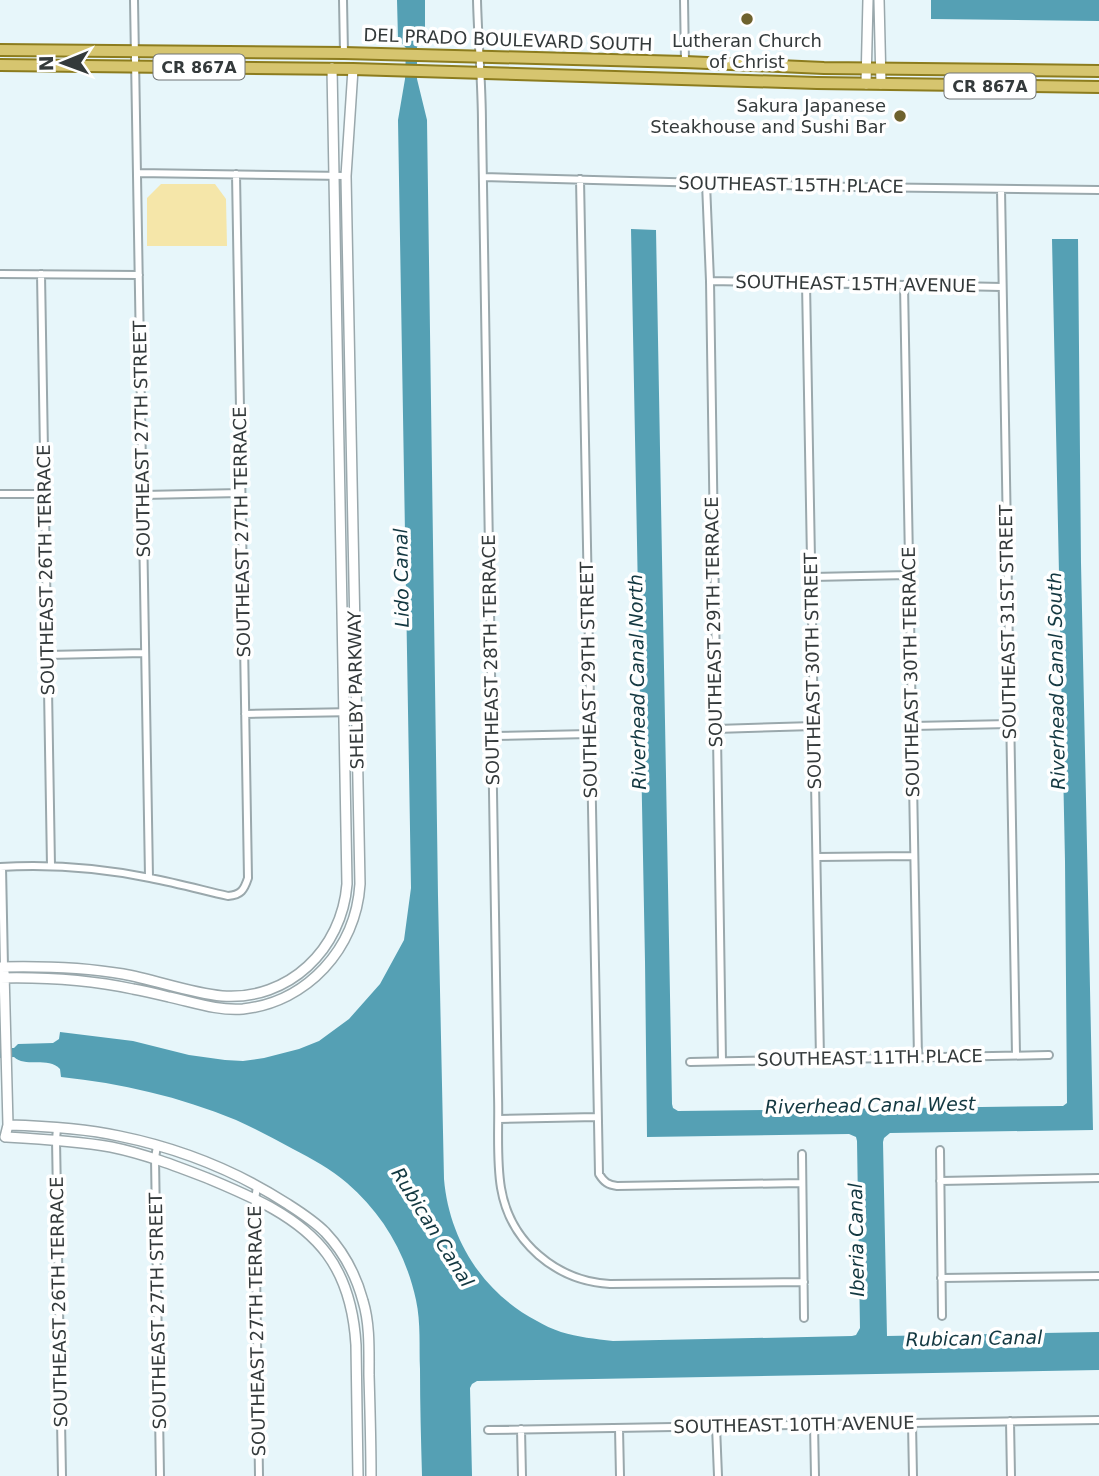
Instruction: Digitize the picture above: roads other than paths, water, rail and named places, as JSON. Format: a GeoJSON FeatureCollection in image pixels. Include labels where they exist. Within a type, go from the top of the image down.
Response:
{"type":"FeatureCollection","features":[{"type":"Feature","properties":{"kind":"main road","name":"DEL PRADO BOULEVARD SOUTH"},"geometry":{"type":"LineString","coordinates":[[0,50],[344,53],[866,68],[1099,71]]}},
{"type":"Feature","properties":{"kind":"main road"},"geometry":{"type":"LineString","coordinates":[[277,68],[292,62],[325,62],[344,53]]}},
{"type":"Feature","properties":{"kind":"main road"},"geometry":{"type":"LineString","coordinates":[[332,68],[353,61],[380,61],[396,54]]}},
{"type":"Feature","properties":{"kind":"main road"},"geometry":{"type":"LineString","coordinates":[[643,78],[673,72],[685,62]]}},
{"type":"Feature","properties":{"kind":"main road","name":"DEL PRADO BOULEVARD SOUTH"},"geometry":{"type":"LineString","coordinates":[[0,65],[332,68],[881,84],[1099,87]]}},
{"type":"Feature","properties":{"kind":"street","name":"SOUTHEAST 27TH STREET"},"geometry":{"type":"LineString","coordinates":[[134,0],[149,877]]}},
{"type":"Feature","properties":{"kind":"street"},"geometry":{"type":"LineString","coordinates":[[343,0],[344,53]]}},
{"type":"Feature","properties":{"kind":"street","name":"SOUTHEAST 28TH TERRACE"},"geometry":{"type":"LineString","coordinates":[[477,0],[478,56],[481,72],[502,1190],[515,1227],[526,1243],[558,1270],[585,1281],[610,1284],[804,1282]]}},
{"type":"Feature","properties":{"kind":"street"},"geometry":{"type":"LineString","coordinates":[[684,0],[685,62]]}},
{"type":"Feature","properties":{"kind":"street"},"geometry":{"type":"LineString","coordinates":[[866,83],[868,0]]}},
{"type":"Feature","properties":{"kind":"street"},"geometry":{"type":"LineString","coordinates":[[879,0],[881,84]]}},
{"type":"Feature","properties":{"kind":"street","name":"SHELBY PARKWAY"},"geometry":{"type":"LineString","coordinates":[[2,967],[83,969],[153,980],[214,995],[236,996],[275,988],[306,970],[319,957],[339,924],[347,884],[332,68]]}},
{"type":"Feature","properties":{"kind":"street","name":"SHELBY PARKWAY"},"geometry":{"type":"LineString","coordinates":[[2,978],[91,983],[128,988],[224,1009],[243,1009],[280,1000],[311,981],[342,946],[353,922],[360,884],[346,176],[353,69]]}},
{"type":"Feature","properties":{"kind":"street"},"geometry":{"type":"LineString","coordinates":[[137,173],[346,176]]}},
{"type":"Feature","properties":{"kind":"street","name":"SOUTHEAST 27TH TERRACE"},"geometry":{"type":"LineString","coordinates":[[149,877],[228,896],[237,895],[244,889],[247,878],[236,174]]}},
{"type":"Feature","properties":{"kind":"street","name":"SOUTHEAST 15TH PLACE"},"geometry":{"type":"LineString","coordinates":[[483,177],[1099,190]]}},
{"type":"Feature","properties":{"kind":"street","name":"SOUTHEAST 29TH STREET"},"geometry":{"type":"LineString","coordinates":[[580,179],[599,1174],[603,1181],[617,1186],[802,1183]]}},
{"type":"Feature","properties":{"kind":"street","name":"SOUTHEAST 29TH TERRACE"},"geometry":{"type":"LineString","coordinates":[[706,183],[722,1061]]}},
{"type":"Feature","properties":{"kind":"street","name":"SOUTHEAST 31ST STREET"},"geometry":{"type":"LineString","coordinates":[[1001,189],[1016,1055]]}},
{"type":"Feature","properties":{"kind":"street"},"geometry":{"type":"LineString","coordinates":[[0,274],[139,275]]}},
{"type":"Feature","properties":{"kind":"street","name":"SOUTHEAST 26TH TERRACE"},"geometry":{"type":"LineString","coordinates":[[41,274],[51,866]]}},
{"type":"Feature","properties":{"kind":"street","name":"SOUTHEAST 15TH AVENUE"},"geometry":{"type":"LineString","coordinates":[[709,281],[1002,287]]}},
{"type":"Feature","properties":{"kind":"street","name":"SOUTHEAST 30TH STREET"},"geometry":{"type":"LineString","coordinates":[[806,284],[820,1059]]}},
{"type":"Feature","properties":{"kind":"street","name":"SOUTHEAST 30TH TERRACE"},"geometry":{"type":"LineString","coordinates":[[904,285],[918,1058]]}},
{"type":"Feature","properties":{"kind":"street"},"geometry":{"type":"LineString","coordinates":[[142,495],[241,493]]}},
{"type":"Feature","properties":{"kind":"street"},"geometry":{"type":"LineString","coordinates":[[0,494],[44,494]]}},
{"type":"Feature","properties":{"kind":"street"},"geometry":{"type":"LineString","coordinates":[[812,577],[909,575]]}},
{"type":"Feature","properties":{"kind":"street"},"geometry":{"type":"LineString","coordinates":[[47,655],[145,653]]}},
{"type":"Feature","properties":{"kind":"street"},"geometry":{"type":"LineString","coordinates":[[245,714],[356,712]]}},
{"type":"Feature","properties":{"kind":"street"},"geometry":{"type":"LineString","coordinates":[[912,726],[1010,724]]}},
{"type":"Feature","properties":{"kind":"street"},"geometry":{"type":"LineString","coordinates":[[716,729],[814,726]]}},
{"type":"Feature","properties":{"kind":"street"},"geometry":{"type":"LineString","coordinates":[[492,736],[590,734]]}},
{"type":"Feature","properties":{"kind":"street"},"geometry":{"type":"LineString","coordinates":[[817,857],[914,856]]}},
{"type":"Feature","properties":{"kind":"street"},"geometry":{"type":"LineString","coordinates":[[149,877],[51,866],[1,867],[3,1137],[112,1147],[155,1158],[255,1199],[290,1219],[321,1246],[347,1292],[355,1332],[358,1476]]}},
{"type":"Feature","properties":{"kind":"street"},"geometry":{"type":"LineString","coordinates":[[347,884],[360,884]]}},
{"type":"Feature","properties":{"kind":"street","name":"SOUTHEAST 11TH PLACE"},"geometry":{"type":"LineString","coordinates":[[690,1062],[1049,1055]]}},
{"type":"Feature","properties":{"kind":"street"},"geometry":{"type":"LineString","coordinates":[[499,1119],[597,1117]]}},
{"type":"Feature","properties":{"kind":"street"},"geometry":{"type":"LineString","coordinates":[[4,1125],[101,1132],[157,1146],[208,1163],[257,1186],[322,1229],[341,1252],[358,1284],[366,1311],[371,1476]]}},
{"type":"Feature","properties":{"kind":"street","name":"SOUTHEAST 26TH TERRACE"},"geometry":{"type":"LineString","coordinates":[[57,1128],[62,1476]]}},
{"type":"Feature","properties":{"kind":"street","name":"SOUTHEAST 27TH STREET"},"geometry":{"type":"LineString","coordinates":[[157,1146],[155,1158],[160,1476]]}},
{"type":"Feature","properties":{"kind":"street"},"geometry":{"type":"LineString","coordinates":[[940,1150],[942,1316]]}},
{"type":"Feature","properties":{"kind":"street"},"geometry":{"type":"LineString","coordinates":[[802,1154],[804,1318]]}},
{"type":"Feature","properties":{"kind":"street"},"geometry":{"type":"LineString","coordinates":[[940,1181],[1099,1178]]}},
{"type":"Feature","properties":{"kind":"street","name":"SOUTHEAST 27TH TERRACE"},"geometry":{"type":"LineString","coordinates":[[257,1186],[259,1476]]}},
{"type":"Feature","properties":{"kind":"street"},"geometry":{"type":"LineString","coordinates":[[941,1278],[1099,1276]]}},
{"type":"Feature","properties":{"kind":"street","name":"SOUTHEAST 10TH AVENUE"},"geometry":{"type":"LineString","coordinates":[[488,1430],[1099,1420]]}},
{"type":"Feature","properties":{"kind":"street"},"geometry":{"type":"LineString","coordinates":[[1010,1421],[1011,1476]]}},
{"type":"Feature","properties":{"kind":"street"},"geometry":{"type":"LineString","coordinates":[[912,1423],[913,1476]]}},
{"type":"Feature","properties":{"kind":"street"},"geometry":{"type":"LineString","coordinates":[[814,1424],[815,1476]]}},
{"type":"Feature","properties":{"kind":"street"},"geometry":{"type":"LineString","coordinates":[[716,1426],[718,1476]]}},
{"type":"Feature","properties":{"kind":"street"},"geometry":{"type":"LineString","coordinates":[[619,1428],[620,1476]]}},
{"type":"Feature","properties":{"kind":"street"},"geometry":{"type":"LineString","coordinates":[[521,1429],[522,1476]]}},
{"type":"Feature","properties":{"kind":"water","name":"Rubican Canal"},"geometry":{"type":"Polygon","coordinates":[[[397,0],[425,0],[425,34],[417,47],[417,79],[427,120],[444,1179],[447,1201],[461,1243],[485,1280],[500,1295],[540,1322],[574,1335],[613,1341],[852,1336],[856,1335],[860,1328],[856,1137],[849,1134],[647,1137],[631,229],[656,230],[673,1108],[678,1111],[1063,1106],[1067,1103],[1065,861],[1052,239],[1078,239],[1081,563],[1093,1130],[890,1133],[883,1142],[887,1336],[1099,1332],[1099,1370],[477,1381],[470,1388],[472,1476],[422,1476],[420,1335],[416,1300],[406,1267],[391,1236],[360,1195],[314,1160],[251,1127],[215,1112],[150,1092],[61,1077],[60,1069],[49,1063],[25,1062],[14,1057],[0,1058],[0,1048],[14,1048],[18,1044],[53,1043],[59,1039],[60,1032],[133,1041],[189,1055],[225,1060],[264,1058],[299,1049],[319,1041],[349,1019],[380,984],[404,940],[411,888],[398,120],[405,79],[406,48],[398,39],[397,0]]]}},
{"type":"Feature","properties":{"kind":"water"},"geometry":{"type":"Polygon","coordinates":[[[931,0],[1099,0],[1099,21],[931,19],[931,0]]]}},
{"type":"Feature","properties":{"kind":"place","name":"Lutheran Church of Christ"},"geometry":{"type":"Point","coordinates":[747,19]}},
{"type":"Feature","properties":{"kind":"place","name":"Sakura Japanese Steakhouse and Sushi Bar"},"geometry":{"type":"Point","coordinates":[900,116]}},
{"type":"Feature","properties":{"kind":"water label","name":"Lido Canal"},"geometry":{"type":"Point","coordinates":[401,578]}},
{"type":"Feature","properties":{"kind":"water label","name":"Riverhead Canal South"},"geometry":{"type":"Point","coordinates":[1056,681]}},
{"type":"Feature","properties":{"kind":"water label","name":"Riverhead Canal North"},"geometry":{"type":"Point","coordinates":[637,682]}},
{"type":"Feature","properties":{"kind":"water label","name":"Riverhead Canal West"},"geometry":{"type":"Point","coordinates":[870,1105]}},
{"type":"Feature","properties":{"kind":"water label","name":"Iberia Canal"},"geometry":{"type":"Point","coordinates":[856,1240]}}]}
